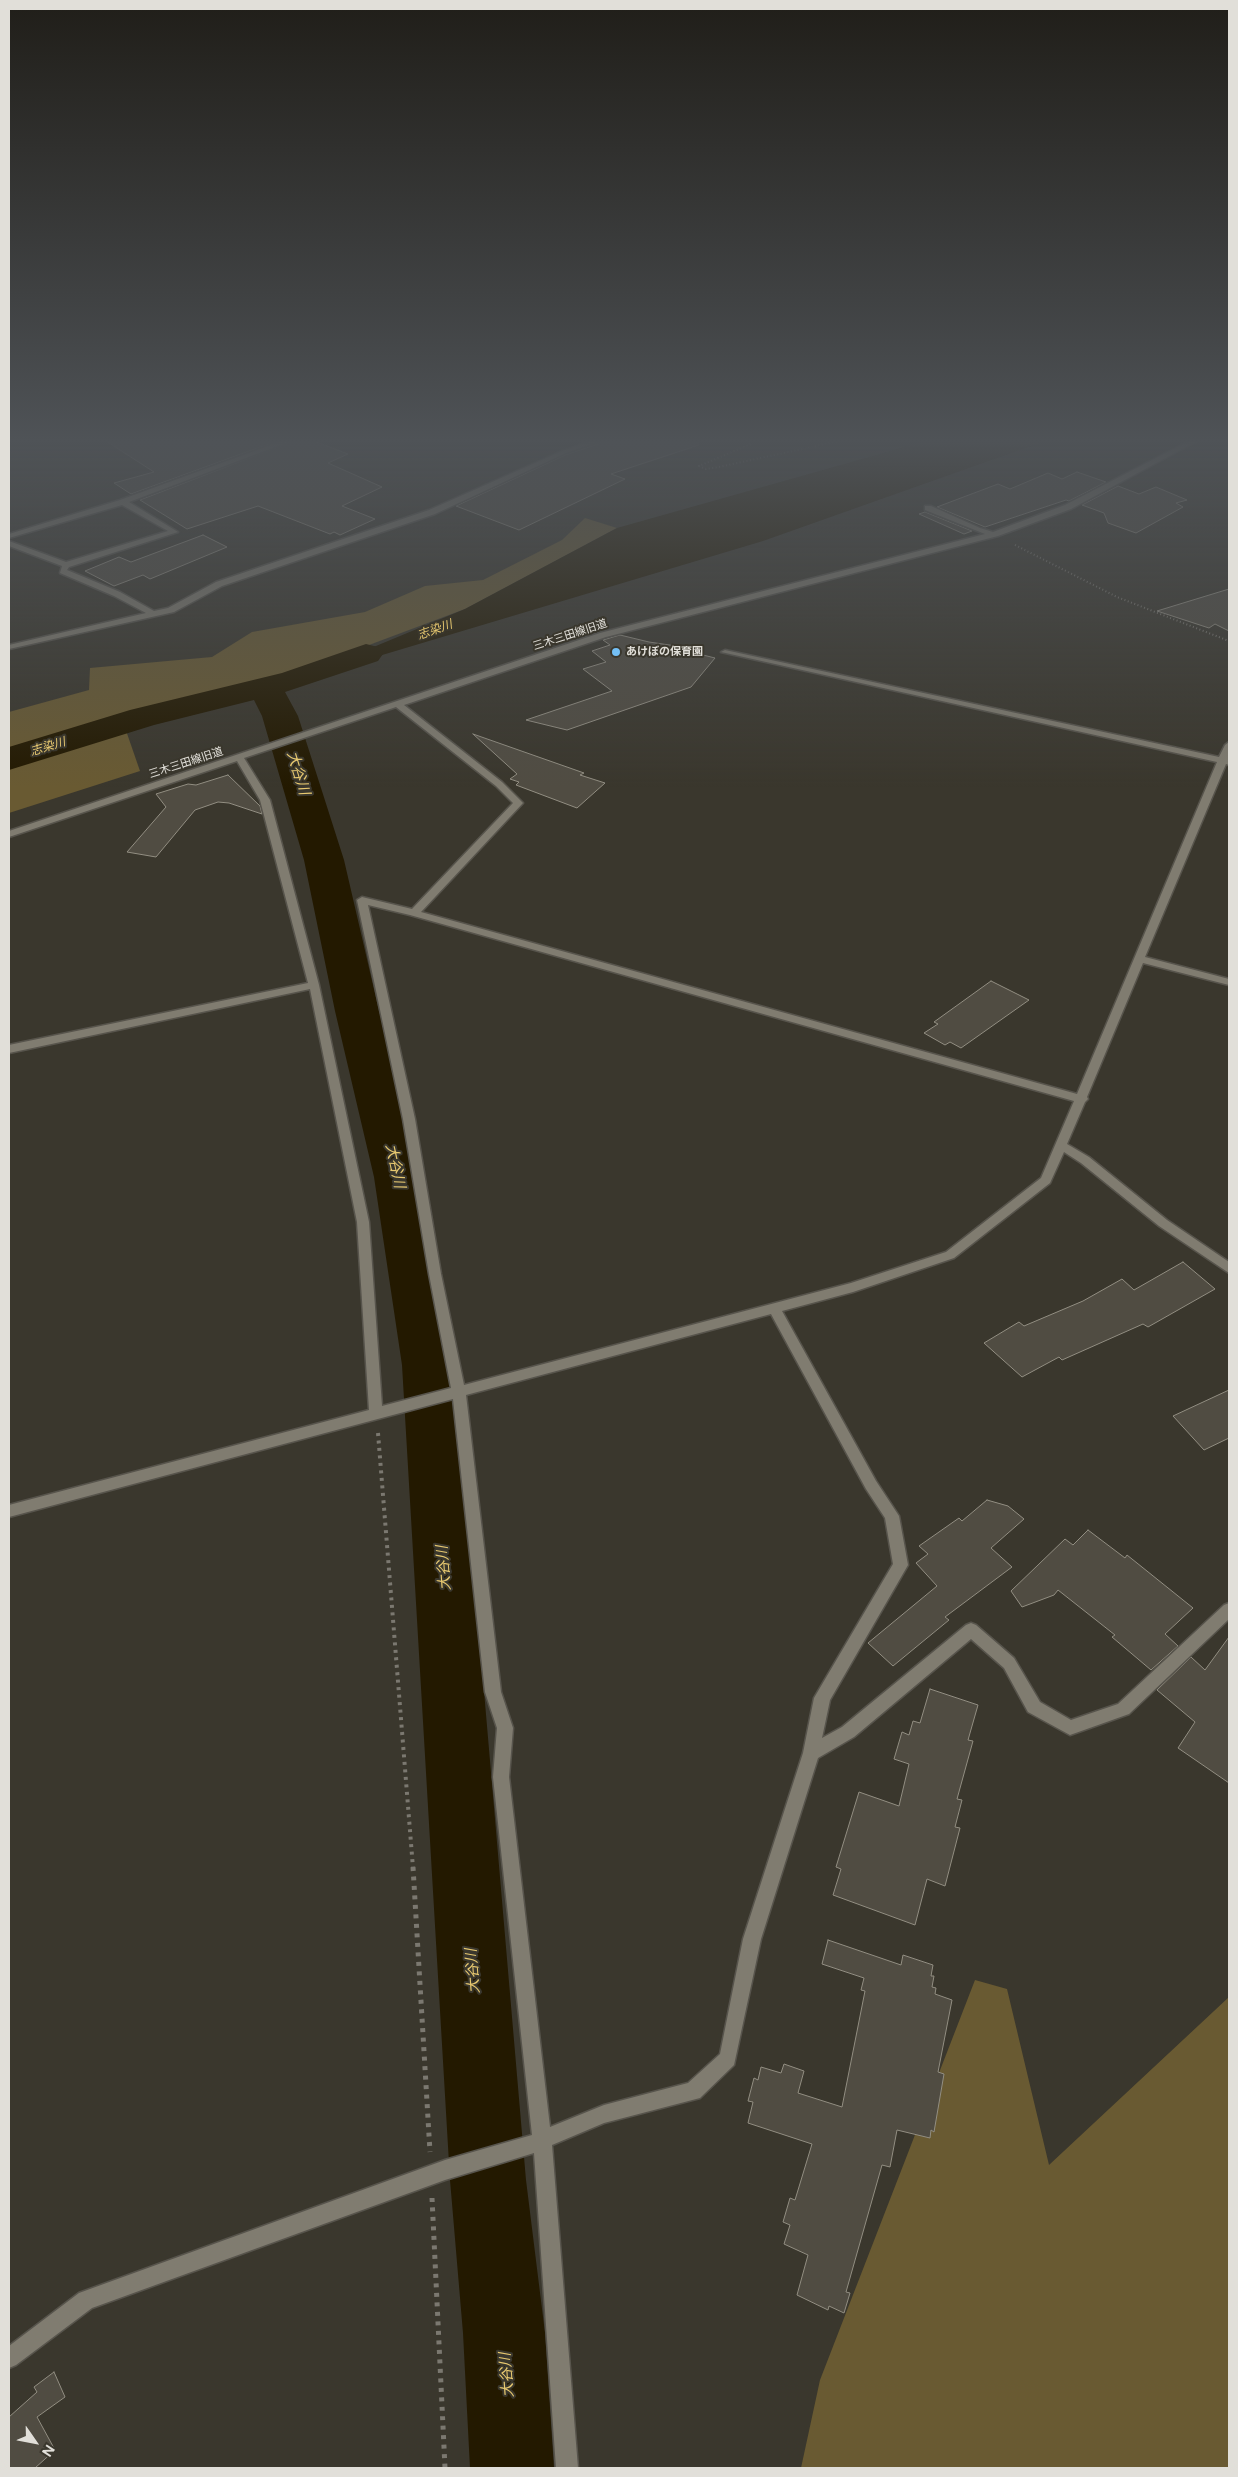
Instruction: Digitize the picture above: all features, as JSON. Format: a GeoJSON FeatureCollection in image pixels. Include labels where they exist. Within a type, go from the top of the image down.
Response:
{"type":"FeatureCollection","features":[{"type":"Feature","properties":{"kind":"street"},"geometry":{"type":"LineString","coordinates":[[44,557],[66,565],[94,557]]}},
{"type":"Feature","properties":{"kind":"street"},"geometry":{"type":"LineString","coordinates":[[9,647],[155,615],[171,610],[219,584],[303,557]]}},
{"type":"Feature","properties":{"kind":"street","name":"三木三田線旧道"},"geometry":{"type":"LineString","coordinates":[[9,834],[603,635],[907,557]]}},
{"type":"Feature","properties":{"kind":"street"},"geometry":{"type":"LineString","coordinates":[[66,565],[63,572],[117,594],[155,615]]}},
{"type":"Feature","properties":{"kind":"street"},"geometry":{"type":"LineString","coordinates":[[725,652],[1226,761]]}},
{"type":"Feature","properties":{"kind":"street"},"geometry":{"type":"LineString","coordinates":[[398,704],[499,784],[518,803],[414,913]]}},
{"type":"Feature","properties":{"kind":"street"},"geometry":{"type":"LineString","coordinates":[[9,1511],[376,1412],[459,1392],[853,1287],[950,1255],[1046,1180],[1226,761],[1229,745]]}},
{"type":"Feature","properties":{"kind":"street"},"geometry":{"type":"LineString","coordinates":[[239,757],[265,800],[314,985],[363,1222],[376,1412]]}},
{"type":"Feature","properties":{"kind":"street"},"geometry":{"type":"LineString","coordinates":[[567,2468],[501,1777],[505,1728],[493,1692],[459,1392],[435,1274],[409,1119],[362,900],[1082,1098]]}},
{"type":"Feature","properties":{"kind":"street"},"geometry":{"type":"LineString","coordinates":[[1140,959],[1229,982]]}},
{"type":"Feature","properties":{"kind":"street"},"geometry":{"type":"LineString","coordinates":[[9,1048],[314,985]]}},
{"type":"Feature","properties":{"kind":"street"},"geometry":{"type":"LineString","coordinates":[[1062,1146],[1085,1160],[1163,1223],[1229,1268]]}},
{"type":"Feature","properties":{"kind":"street"},"geometry":{"type":"LineString","coordinates":[[9,2358],[86,2300],[438,2172],[535,2142],[604,2114],[693,2091],[728,2059],[752,1939],[811,1753],[822,1698],[900,1565],[892,1516],[872,1485],[774,1308]]}},
{"type":"Feature","properties":{"kind":"street"},"geometry":{"type":"LineString","coordinates":[[811,1753],[848,1732],[970,1630],[1009,1663],[1034,1707],[1070,1728],[1123,1709],[1229,1610]]}},
{"type":"Feature","properties":{"kind":"path"},"geometry":{"type":"LineString","coordinates":[[1038,557],[1117,597],[1229,641]]}},
{"type":"Feature","properties":{"kind":"path"},"geometry":{"type":"LineString","coordinates":[[376,1412],[408,1784],[438,2172],[445,2468]]}},
{"type":"Feature","properties":{"kind":"shaded area"},"geometry":{"type":"Polygon","coordinates":[[[529,557],[563,557],[465,609],[313,666],[122,719],[140,771],[9,813],[9,712],[89,690],[90,668],[212,657],[252,632],[365,612],[425,586],[483,580],[529,557]]]}},
{"type":"Feature","properties":{"kind":"shaded area"},"geometry":{"type":"Polygon","coordinates":[[[975,1980],[1007,1989],[1049,2165],[1229,1997],[1229,2468],[801,2468],[820,2380],[975,1980]]]}},
{"type":"Feature","properties":{"kind":"water"},"geometry":{"type":"Polygon","coordinates":[[[563,557],[711,557],[282,685],[465,609],[563,557]]]}},
{"type":"Feature","properties":{"kind":"building"},"geometry":{"type":"Polygon","coordinates":[[[119,557],[131,562],[145,557],[204,557],[150,579],[143,575],[114,586],[85,571],[119,557]]]}},
{"type":"Feature","properties":{"kind":"building"},"geometry":{"type":"Polygon","coordinates":[[[1229,589],[1229,631],[1215,624],[1209,628],[1157,611],[1229,589]]]}},
{"type":"Feature","properties":{"kind":"building"},"geometry":{"type":"Polygon","coordinates":[[[620,635],[649,642],[690,648],[687,651],[715,658],[691,687],[567,730],[526,720],[612,691],[583,669],[606,662],[592,651],[610,645],[603,640],[620,635]]]}},
{"type":"Feature","properties":{"kind":"building"},"geometry":{"type":"Polygon","coordinates":[[[473,734],[584,773],[580,775],[605,783],[577,808],[516,785],[519,782],[510,779],[517,774],[473,734]]]}},
{"type":"Feature","properties":{"kind":"building"},"geometry":{"type":"Polygon","coordinates":[[[228,775],[260,806],[262,814],[229,803],[218,802],[195,810],[156,857],[127,852],[166,807],[156,794],[188,784],[196,785],[228,775]]]}},
{"type":"Feature","properties":{"kind":"building"},"geometry":{"type":"Polygon","coordinates":[[[991,981],[1029,1000],[961,1048],[950,1042],[945,1045],[924,1033],[938,1024],[934,1022],[991,981]]]}},
{"type":"Feature","properties":{"kind":"building"},"geometry":{"type":"Polygon","coordinates":[[[1183,1262],[1215,1289],[1148,1327],[1143,1324],[1062,1360],[1059,1357],[1022,1377],[984,1343],[1019,1322],[1024,1326],[1083,1301],[1122,1279],[1134,1290],[1183,1262]]]}},
{"type":"Feature","properties":{"kind":"building"},"geometry":{"type":"Polygon","coordinates":[[[1229,1390],[1229,1438],[1204,1450],[1173,1416],[1229,1390]]]}},
{"type":"Feature","properties":{"kind":"building"},"geometry":{"type":"Polygon","coordinates":[[[987,1500],[1008,1506],[1024,1519],[991,1548],[1012,1567],[945,1617],[949,1620],[893,1666],[868,1643],[937,1586],[916,1563],[928,1554],[919,1546],[959,1518],[962,1521],[987,1500]]]}},
{"type":"Feature","properties":{"kind":"building"},"geometry":{"type":"Polygon","coordinates":[[[1088,1530],[1125,1558],[1127,1555],[1193,1608],[1165,1634],[1178,1646],[1151,1670],[1112,1637],[1115,1635],[1058,1590],[1054,1595],[1022,1607],[1011,1591],[1065,1539],[1073,1545],[1088,1530]]]}},
{"type":"Feature","properties":{"kind":"building"},"geometry":{"type":"Polygon","coordinates":[[[1229,1637],[1229,1783],[1178,1748],[1195,1722],[1157,1690],[1191,1657],[1205,1670],[1229,1637]]]}},
{"type":"Feature","properties":{"kind":"building"},"geometry":{"type":"Polygon","coordinates":[[[930,1689],[978,1705],[968,1740],[973,1741],[957,1799],[962,1800],[955,1827],[960,1828],[945,1886],[927,1879],[915,1925],[833,1895],[841,1869],[836,1867],[859,1792],[899,1806],[909,1764],[894,1759],[902,1732],[909,1735],[913,1721],[920,1723],[930,1689]]]}},
{"type":"Feature","properties":{"kind":"building"},"geometry":{"type":"Polygon","coordinates":[[[828,1940],[901,1965],[903,1955],[933,1965],[931,1976],[934,1976],[932,1987],[936,1988],[935,1994],[952,2000],[938,2072],[944,2074],[934,2132],[931,2130],[930,2138],[897,2130],[890,2167],[882,2165],[846,2292],[850,2293],[844,2313],[829,2306],[828,2310],[797,2295],[808,2255],[784,2244],[790,2225],[783,2222],[790,2198],[795,2200],[812,2144],[748,2123],[753,2102],[748,2101],[754,2078],[758,2080],[761,2067],[781,2073],[784,2064],[804,2071],[798,2093],[842,2107],[865,1991],[861,1990],[864,1978],[822,1964],[828,1940]]]}},
{"type":"Feature","properties":{"kind":"building"},"geometry":{"type":"Polygon","coordinates":[[[54,2372],[65,2397],[37,2417],[55,2450],[35,2468],[9,2468],[9,2417],[37,2392],[34,2387],[54,2372]]]}},
{"type":"Feature","properties":{"kind":"waterway","name":"志染川"},"geometry":{"type":"LineString","coordinates":[[265,687],[293,680],[366,654]]}},
{"type":"Feature","properties":{"kind":"waterway","name":"志染川"},"geometry":{"type":"LineString","coordinates":[[9,759],[142,717],[265,687]]}},
{"type":"Feature","properties":{"kind":"waterway","name":"大谷川"},"geometry":{"type":"LineString","coordinates":[[265,687],[280,716],[324,860],[357,1011],[398,1177],[429,1365],[488,2180],[504,2333],[512,2468]]}},
{"type":"Feature","properties":{"kind":"place","name":"あけぼの保育園"},"geometry":{"type":"Point","coordinates":[616,652]}}]}
